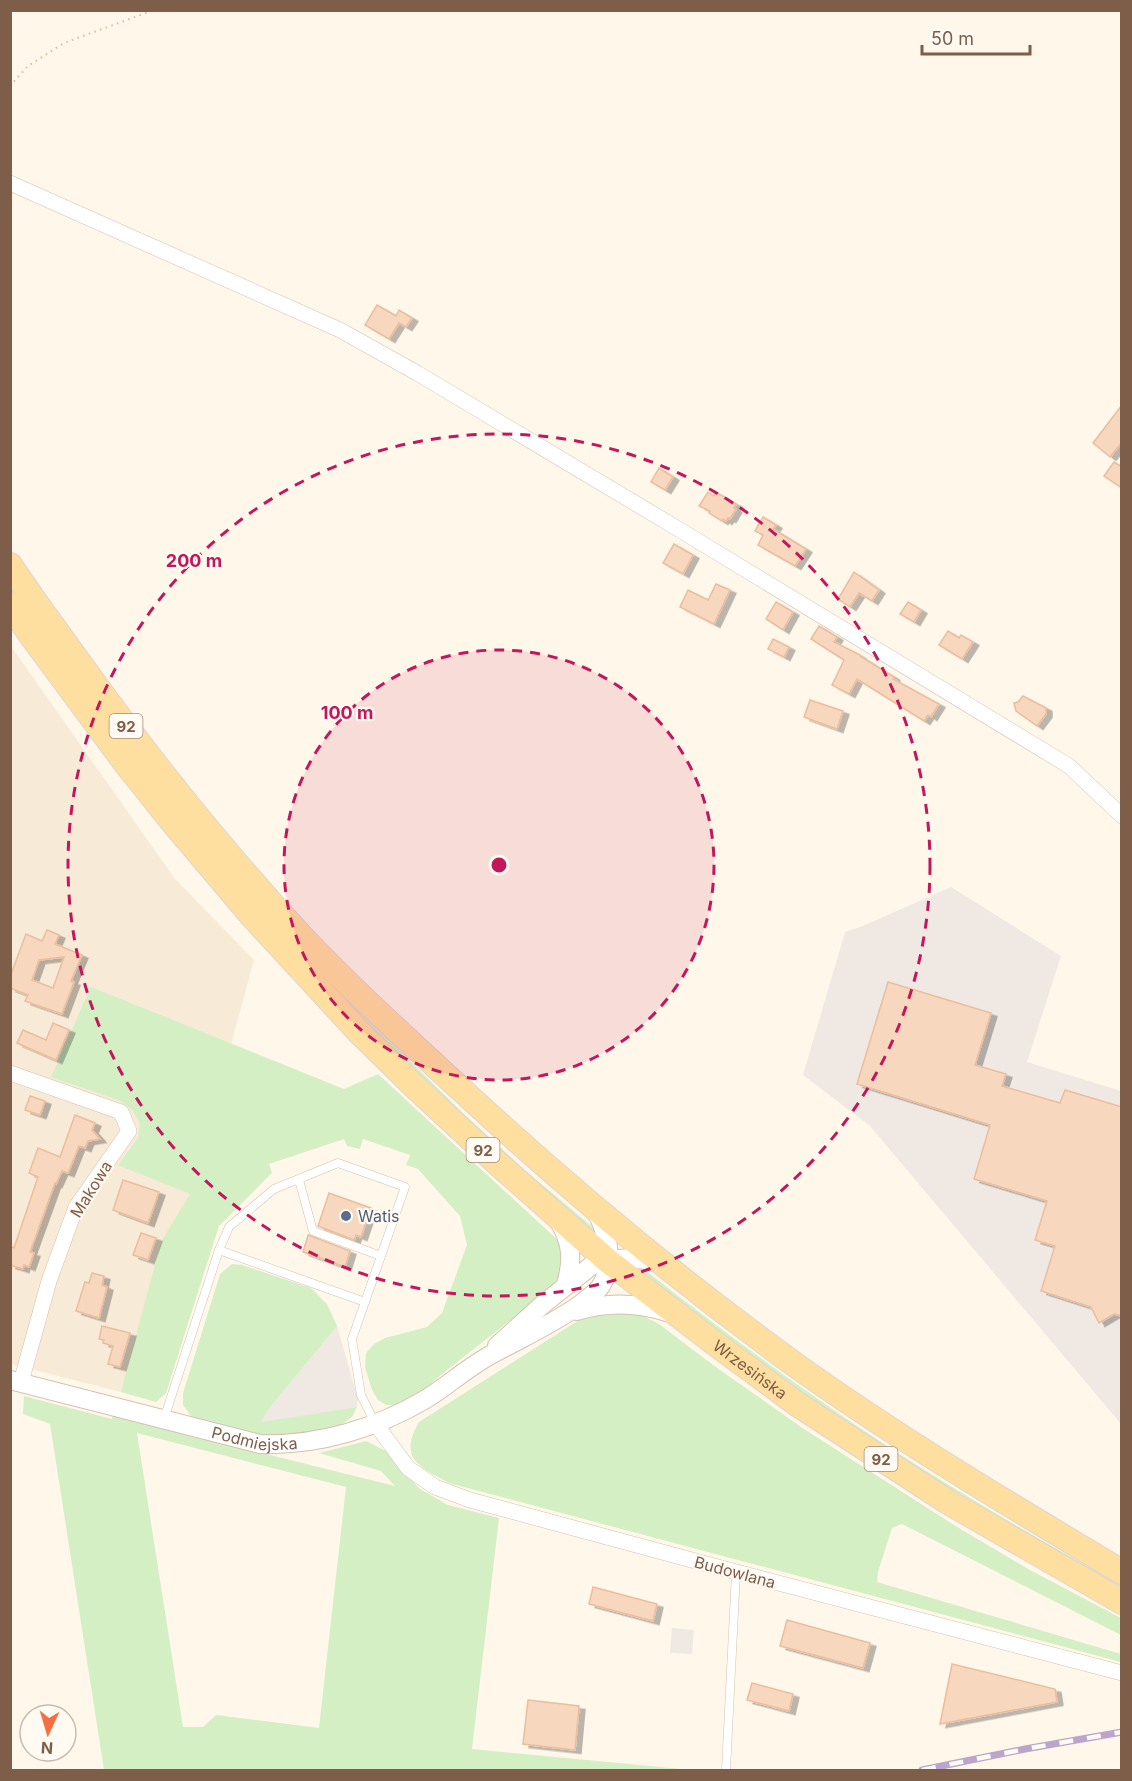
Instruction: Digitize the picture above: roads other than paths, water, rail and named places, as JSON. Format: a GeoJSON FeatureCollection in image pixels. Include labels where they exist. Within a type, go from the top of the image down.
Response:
{"type":"FeatureCollection","features":[{"type":"Feature","properties":{"kind":"main road","name":"Wrzesińska"},"geometry":{"type":"LineString","coordinates":[[10,565],[59,636],[152,760],[251,881],[357,993],[500,1126],[594,1209],[729,1316],[857,1407],[1017,1510],[1122,1572]]}},
{"type":"Feature","properties":{"kind":"main road","name":"Wrzesińska"},"geometry":{"type":"LineString","coordinates":[[10,604],[90,717],[196,851],[305,975],[414,1086],[553,1212],[608,1261],[797,1404],[1019,1544],[1122,1602]]}},
{"type":"Feature","properties":{"kind":"street"},"geometry":{"type":"LineString","coordinates":[[10,183],[340,330],[417,373],[1069,766],[1122,816]]}},
{"type":"Feature","properties":{"kind":"street","name":"Makowa"},"geometry":{"type":"LineString","coordinates":[[10,1073],[121,1112],[129,1131],[76,1207],[16,1381]]}},
{"type":"Feature","properties":{"kind":"street","name":"Podmiejska"},"geometry":{"type":"LineString","coordinates":[[16,1381],[248,1442],[277,1444],[318,1439],[356,1430],[404,1411],[427,1398],[485,1358],[564,1316],[598,1290],[605,1277],[608,1261],[606,1234],[602,1221],[594,1209]]}},
{"type":"Feature","properties":{"kind":"street"},"geometry":{"type":"LineString","coordinates":[[553,1212],[564,1229],[571,1251],[566,1284]]}},
{"type":"Feature","properties":{"kind":"street","name":"Podmiejska"},"geometry":{"type":"LineString","coordinates":[[485,1358],[566,1284],[591,1266],[627,1257],[663,1264]]}},
{"type":"Feature","properties":{"kind":"street"},"geometry":{"type":"LineString","coordinates":[[564,1316],[596,1305],[629,1304],[657,1309],[685,1320]]}},
{"type":"Feature","properties":{"kind":"street","name":"Budowlana"},"geometry":{"type":"LineString","coordinates":[[375,1424],[408,1468],[435,1487],[470,1500],[1122,1673]]}},
{"type":"Feature","properties":{"kind":"lane"},"geometry":{"type":"LineString","coordinates":[[164,1420],[219,1250],[229,1227],[273,1189],[338,1163],[405,1187],[352,1339],[361,1395],[375,1424]]}},
{"type":"Feature","properties":{"kind":"lane"},"geometry":{"type":"LineString","coordinates":[[299,1180],[313,1231],[381,1256]]}},
{"type":"Feature","properties":{"kind":"lane"},"geometry":{"type":"LineString","coordinates":[[219,1250],[365,1302]]}},
{"type":"Feature","properties":{"kind":"lane"},"geometry":{"type":"LineString","coordinates":[[726,1770],[736,1572]]}},
{"type":"Feature","properties":{"kind":"railway"},"geometry":{"type":"LineString","coordinates":[[922,1770],[1122,1732]]}},
{"type":"Feature","properties":{"kind":"place","name":"Watis"},"geometry":{"type":"Point","coordinates":[346,1216]}}]}
